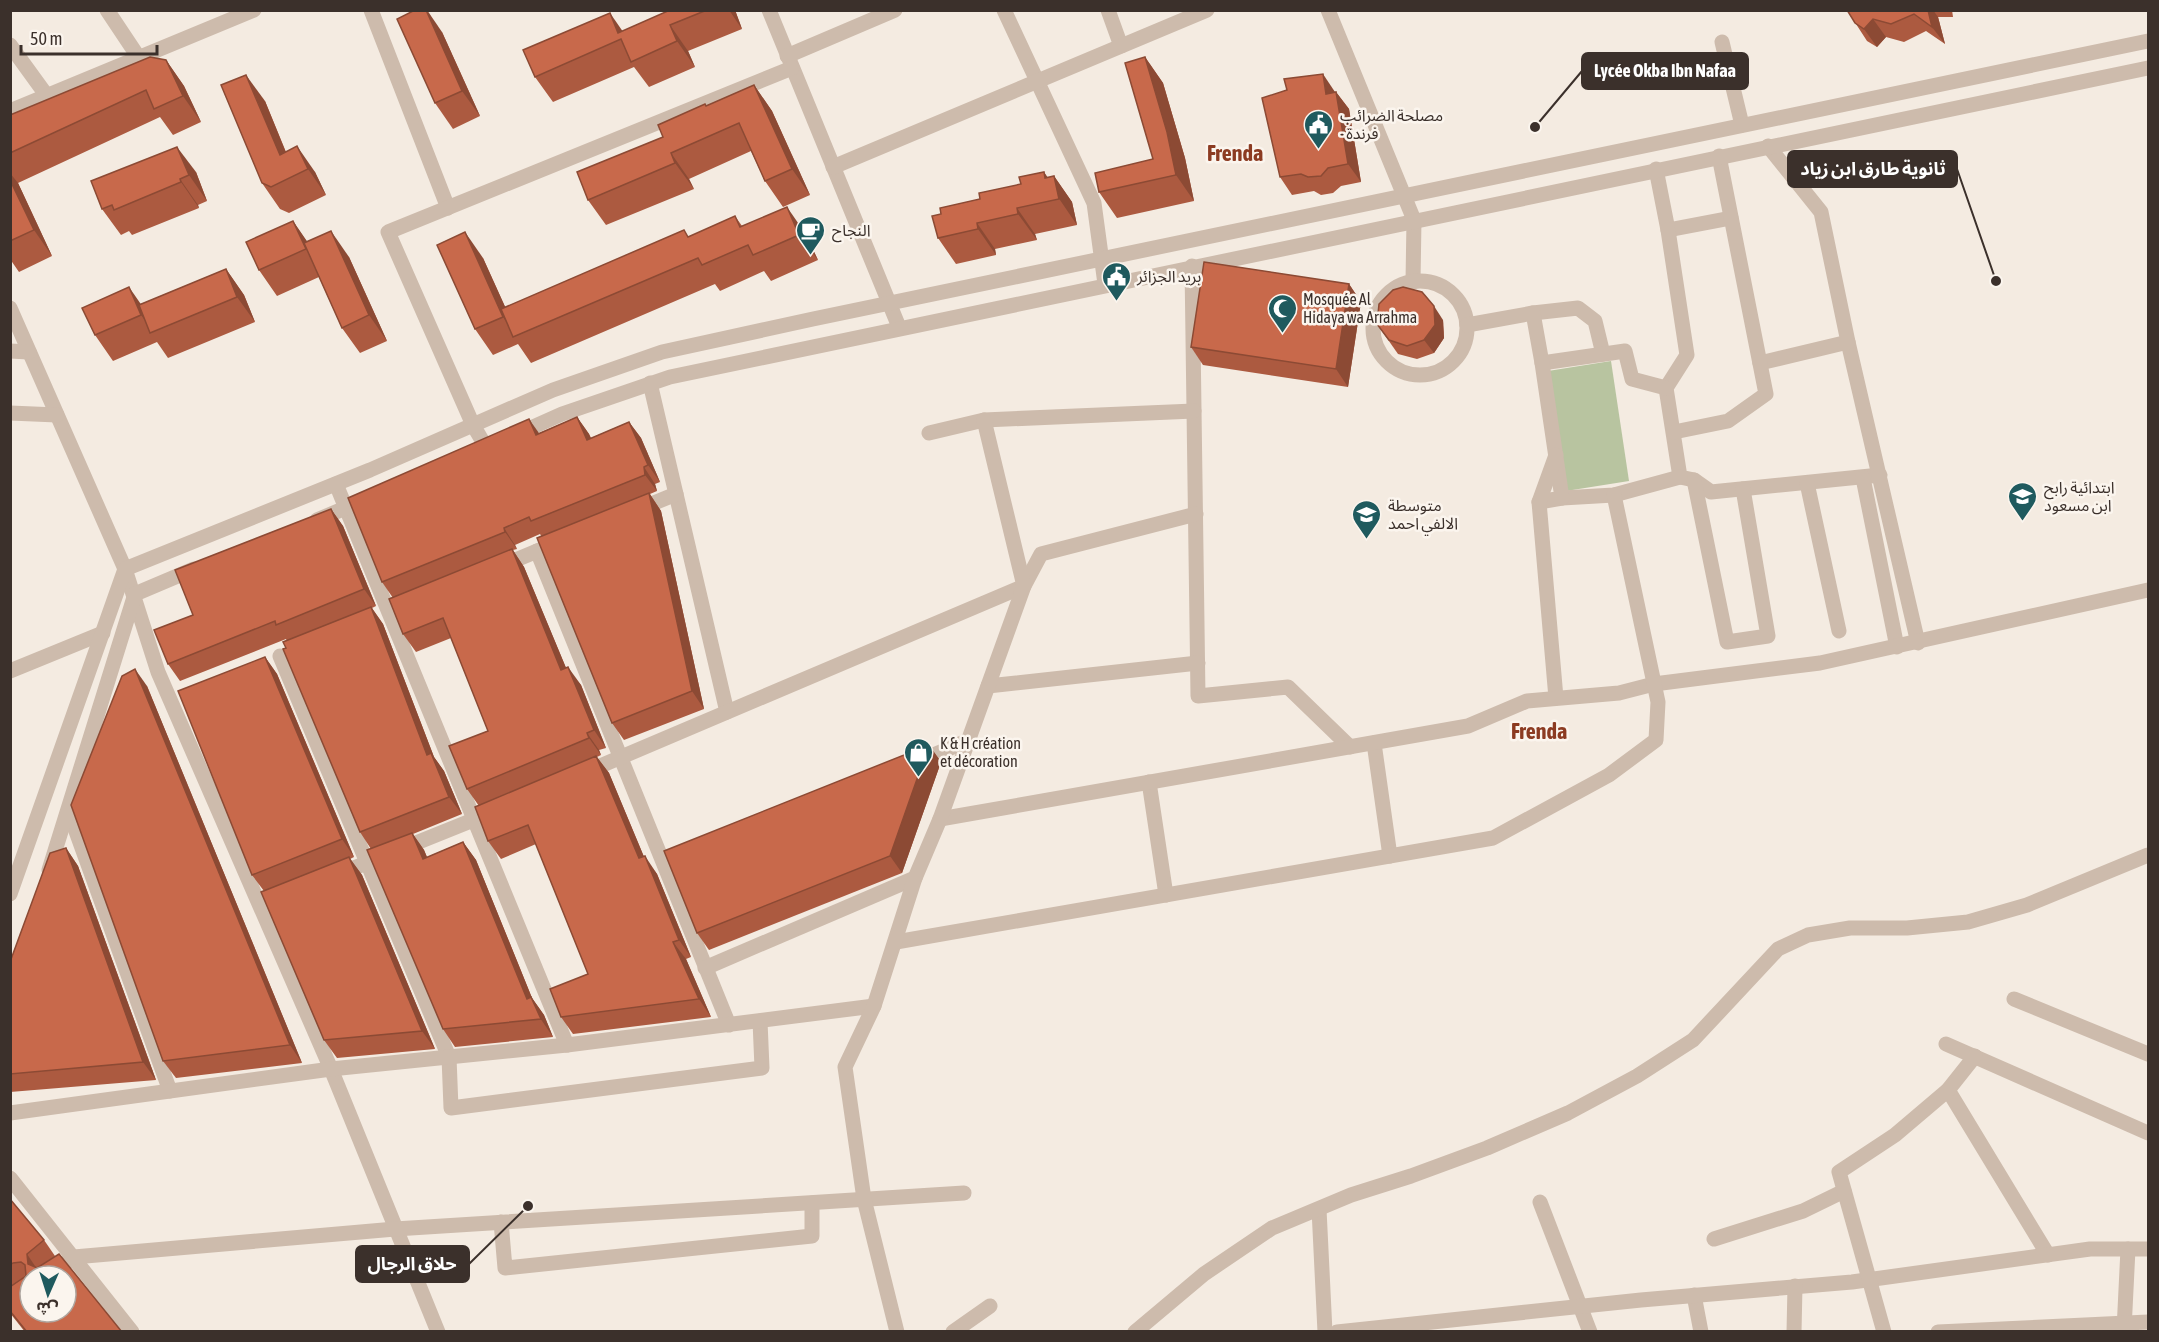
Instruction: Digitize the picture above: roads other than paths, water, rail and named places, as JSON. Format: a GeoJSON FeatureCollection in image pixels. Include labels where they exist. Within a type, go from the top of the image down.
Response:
{"type":"FeatureCollection","features":[{"type":"Feature","properties":{"kind":"street"},"geometry":{"type":"LineString","coordinates":[[107,10],[139,58]]}},
{"type":"Feature","properties":{"kind":"street"},"geometry":{"type":"LineString","coordinates":[[10,111],[254,10]]}},
{"type":"Feature","properties":{"kind":"street"},"geometry":{"type":"LineString","coordinates":[[371,10],[448,208]]}},
{"type":"Feature","properties":{"kind":"street"},"geometry":{"type":"LineString","coordinates":[[769,10],[899,327]]}},
{"type":"Feature","properties":{"kind":"street"},"geometry":{"type":"LineString","coordinates":[[1004,10],[1035,82],[1077,162],[1094,203],[1106,284]]}},
{"type":"Feature","properties":{"kind":"street"},"geometry":{"type":"LineString","coordinates":[[1108,10],[1121,46]]}},
{"type":"Feature","properties":{"kind":"street"},"geometry":{"type":"LineString","coordinates":[[833,167],[1207,10]]}},
{"type":"Feature","properties":{"kind":"street"},"geometry":{"type":"LineString","coordinates":[[1328,10],[1414,220],[1413,282]]}},
{"type":"Feature","properties":{"kind":"street"},"geometry":{"type":"LineString","coordinates":[[890,12],[790,62],[388,232],[473,425],[481,450],[562,414],[669,377],[899,327],[2148,68]]}},
{"type":"Feature","properties":{"kind":"street"},"geometry":{"type":"LineString","coordinates":[[10,894],[125,570],[336,484],[553,390],[662,352],[1102,258],[2148,41]]}},
{"type":"Feature","properties":{"kind":"street"},"geometry":{"type":"LineString","coordinates":[[1722,42],[1742,125]]}},
{"type":"Feature","properties":{"kind":"street"},"geometry":{"type":"LineString","coordinates":[[10,45],[47,96]]}},
{"type":"Feature","properties":{"kind":"street"},"geometry":{"type":"LineString","coordinates":[[1768,146],[1821,212],[1848,342],[1918,643]]}},
{"type":"Feature","properties":{"kind":"street"},"geometry":{"type":"LineString","coordinates":[[1674,432],[1728,421],[1766,394],[1719,156]]}},
{"type":"Feature","properties":{"kind":"street"},"geometry":{"type":"LineString","coordinates":[[1656,169],[1668,230],[1687,355],[1666,388],[1674,432],[1727,642],[1768,636],[1743,489]]}},
{"type":"Feature","properties":{"kind":"street"},"geometry":{"type":"LineString","coordinates":[[1668,230],[1731,218]]}},
{"type":"Feature","properties":{"kind":"street"},"geometry":{"type":"LineString","coordinates":[[1192,266],[1198,696],[1288,687],[1350,747]]}},
{"type":"Feature","properties":{"kind":"street"},"geometry":{"type":"LineString","coordinates":[[1413,282],[1428,282],[1443,287],[1455,296],[1464,309],[1467,324],[1466,340],[1460,354],[1449,366],[1435,373],[1420,376],[1404,373],[1391,365],[1381,354],[1375,340],[1375,317],[1386,296],[1398,287],[1413,282]]}},
{"type":"Feature","properties":{"kind":"street"},"geometry":{"type":"LineString","coordinates":[[1467,324],[1578,308],[1595,321],[1603,354]]}},
{"type":"Feature","properties":{"kind":"street"},"geometry":{"type":"LineString","coordinates":[[10,309],[135,594],[158,672],[176,698],[265,903],[438,1332]]}},
{"type":"Feature","properties":{"kind":"street"},"geometry":{"type":"LineString","coordinates":[[1533,313],[1562,498]]}},
{"type":"Feature","properties":{"kind":"street"},"geometry":{"type":"LineString","coordinates":[[1760,363],[1848,342]]}},
{"type":"Feature","properties":{"kind":"street"},"geometry":{"type":"LineString","coordinates":[[10,351],[30,352]]}},
{"type":"Feature","properties":{"kind":"street"},"geometry":{"type":"LineString","coordinates":[[1542,363],[1625,351],[1632,380],[1666,388]]}},
{"type":"Feature","properties":{"kind":"street"},"geometry":{"type":"LineString","coordinates":[[650,383],[727,712]]}},
{"type":"Feature","properties":{"kind":"street"},"geometry":{"type":"LineString","coordinates":[[928,433],[984,420],[1194,411]]}},
{"type":"Feature","properties":{"kind":"street"},"geometry":{"type":"LineString","coordinates":[[10,413],[57,415]]}},
{"type":"Feature","properties":{"kind":"street"},"geometry":{"type":"LineString","coordinates":[[984,420],[1024,586]]}},
{"type":"Feature","properties":{"kind":"street"},"geometry":{"type":"LineString","coordinates":[[1556,455],[1539,501],[1556,698]]}},
{"type":"Feature","properties":{"kind":"street"},"geometry":{"type":"LineString","coordinates":[[1539,501],[1614,495],[1687,479],[1710,492],[1880,475]]}},
{"type":"Feature","properties":{"kind":"street"},"geometry":{"type":"LineString","coordinates":[[1863,478],[1897,647]]}},
{"type":"Feature","properties":{"kind":"street"},"geometry":{"type":"LineString","coordinates":[[1807,483],[1839,631]]}},
{"type":"Feature","properties":{"kind":"street"},"geometry":{"type":"LineString","coordinates":[[336,484],[567,1045]]}},
{"type":"Feature","properties":{"kind":"street"},"geometry":{"type":"LineString","coordinates":[[305,525],[380,494]]}},
{"type":"Feature","properties":{"kind":"street"},"geometry":{"type":"LineString","coordinates":[[622,516],[676,494]]}},
{"type":"Feature","properties":{"kind":"street"},"geometry":{"type":"LineString","coordinates":[[896,942],[1493,838],[1609,775],[1656,740],[1658,702],[1614,495]]}},
{"type":"Feature","properties":{"kind":"street"},"geometry":{"type":"LineString","coordinates":[[897,1332],[864,1199],[845,1067],[874,1006],[915,878],[940,819],[1024,586],[1041,554],[1196,514]]}},
{"type":"Feature","properties":{"kind":"street"},"geometry":{"type":"LineString","coordinates":[[483,573],[569,538]]}},
{"type":"Feature","properties":{"kind":"street"},"geometry":{"type":"LineString","coordinates":[[537,551],[620,758],[669,861],[705,968],[729,1025]]}},
{"type":"Feature","properties":{"kind":"street"},"geometry":{"type":"LineString","coordinates":[[135,594],[209,563]]}},
{"type":"Feature","properties":{"kind":"street"},"geometry":{"type":"LineString","coordinates":[[568,780],[1024,586]]}},
{"type":"Feature","properties":{"kind":"street"},"geometry":{"type":"LineString","coordinates":[[940,819],[1468,726],[1527,700],[1619,693],[1654,684],[1820,663],[2148,590]]}},
{"type":"Feature","properties":{"kind":"street"},"geometry":{"type":"LineString","coordinates":[[43,887],[69,812],[135,594]]}},
{"type":"Feature","properties":{"kind":"street"},"geometry":{"type":"LineString","coordinates":[[10,671],[103,633]]}},
{"type":"Feature","properties":{"kind":"street"},"geometry":{"type":"LineString","coordinates":[[280,656],[449,1057],[451,1108],[762,1068],[760,1021]]}},
{"type":"Feature","properties":{"kind":"street"},"geometry":{"type":"LineString","coordinates":[[988,686],[1198,663]]}},
{"type":"Feature","properties":{"kind":"street"},"geometry":{"type":"LineString","coordinates":[[902,768],[967,741]]}},
{"type":"Feature","properties":{"kind":"street"},"geometry":{"type":"LineString","coordinates":[[1374,743],[1390,856]]}},
{"type":"Feature","properties":{"kind":"street"},"geometry":{"type":"LineString","coordinates":[[1149,782],[1166,895]]}},
{"type":"Feature","properties":{"kind":"street"},"geometry":{"type":"LineString","coordinates":[[323,880],[516,802]]}},
{"type":"Feature","properties":{"kind":"street"},"geometry":{"type":"LineString","coordinates":[[69,812],[170,1091]]}},
{"type":"Feature","properties":{"kind":"street"},"geometry":{"type":"LineString","coordinates":[[1135,1331],[1204,1274],[1272,1228],[1351,1195],[1487,1148],[1568,1113],[1637,1076],[1694,1040],[1778,949],[1808,935],[1850,928],[1907,928],[1968,922],[2027,905],[2148,855]]}},
{"type":"Feature","properties":{"kind":"street"},"geometry":{"type":"LineString","coordinates":[[705,968],[915,878]]}},
{"type":"Feature","properties":{"kind":"street"},"geometry":{"type":"LineString","coordinates":[[2014,999],[2148,1054]]}},
{"type":"Feature","properties":{"kind":"street"},"geometry":{"type":"LineString","coordinates":[[10,1113],[331,1069],[567,1045],[874,1006]]}},
{"type":"Feature","properties":{"kind":"street"},"geometry":{"type":"LineString","coordinates":[[1946,1044],[2148,1133]]}},
{"type":"Feature","properties":{"kind":"street"},"geometry":{"type":"LineString","coordinates":[[1884,1332],[1839,1172],[1896,1135],[1948,1090],[1975,1056]]}},
{"type":"Feature","properties":{"kind":"street"},"geometry":{"type":"LineString","coordinates":[[1948,1090],[2048,1255]]}},
{"type":"Feature","properties":{"kind":"street"},"geometry":{"type":"LineString","coordinates":[[10,1178],[132,1332]]}},
{"type":"Feature","properties":{"kind":"street"},"geometry":{"type":"LineString","coordinates":[[1714,1239],[1803,1211],[1844,1191]]}},
{"type":"Feature","properties":{"kind":"street"},"geometry":{"type":"LineString","coordinates":[[64,1264],[74,1257],[395,1228],[964,1193]]}},
{"type":"Feature","properties":{"kind":"street"},"geometry":{"type":"LineString","coordinates":[[1540,1202],[1590,1332]]}},
{"type":"Feature","properties":{"kind":"street"},"geometry":{"type":"LineString","coordinates":[[501,1222],[506,1268],[812,1236],[812,1203]]}},
{"type":"Feature","properties":{"kind":"street"},"geometry":{"type":"LineString","coordinates":[[1319,1209],[1325,1332]]}},
{"type":"Feature","properties":{"kind":"street"},"geometry":{"type":"LineString","coordinates":[[1337,1332],[1868,1279],[2090,1249],[2148,1249]]}},
{"type":"Feature","properties":{"kind":"street"},"geometry":{"type":"LineString","coordinates":[[2125,1327],[2128,1249]]}},
{"type":"Feature","properties":{"kind":"street"},"geometry":{"type":"LineString","coordinates":[[1794,1332],[1795,1287]]}},
{"type":"Feature","properties":{"kind":"street"},"geometry":{"type":"LineString","coordinates":[[1694,1295],[1701,1332]]}},
{"type":"Feature","properties":{"kind":"street"},"geometry":{"type":"LineString","coordinates":[[954,1332],[990,1306]]}},
{"type":"Feature","properties":{"kind":"street"},"geometry":{"type":"LineString","coordinates":[[1938,1332],[2125,1327],[2148,1322]]}},
{"type":"Feature","properties":{"kind":"place","name":"Lycée Okba Ibn Nafaa"},"geometry":{"type":"Point","coordinates":[1535,127]}},
{"type":"Feature","properties":{"kind":"place","name":"مصلحة الضرائب - فرندة"},"geometry":{"type":"Point","coordinates":[1319,150]}},
{"type":"Feature","properties":{"kind":"place","name":"النجاح"},"geometry":{"type":"Point","coordinates":[811,256]}},
{"type":"Feature","properties":{"kind":"place","name":"ثانوية طارق ابن زياد"},"geometry":{"type":"Point","coordinates":[1996,281]}},
{"type":"Feature","properties":{"kind":"place","name":"بريد الجزائر"},"geometry":{"type":"Point","coordinates":[1116,302]}},
{"type":"Feature","properties":{"kind":"place","name":"Mosquée Al Hidaya wa Arrahma"},"geometry":{"type":"Point","coordinates":[1282,334]}},
{"type":"Feature","properties":{"kind":"place","name":"ابتدائية رابح ابن مسعود"},"geometry":{"type":"Point","coordinates":[2023,522]}},
{"type":"Feature","properties":{"kind":"place","name":"متوسطة الالفي احمد"},"geometry":{"type":"Point","coordinates":[1367,540]}},
{"type":"Feature","properties":{"kind":"place","name":"K & H création et décoration"},"geometry":{"type":"Point","coordinates":[919,778]}},
{"type":"Feature","properties":{"kind":"place","name":"حلاق الرجال"},"geometry":{"type":"Point","coordinates":[528,1206]}},
{"type":"Feature","properties":{"kind":"district","name":"Frenda"},"geometry":{"type":"Point","coordinates":[1235,153]}},
{"type":"Feature","properties":{"kind":"district","name":"Frenda"},"geometry":{"type":"Point","coordinates":[1539,731]}}]}
